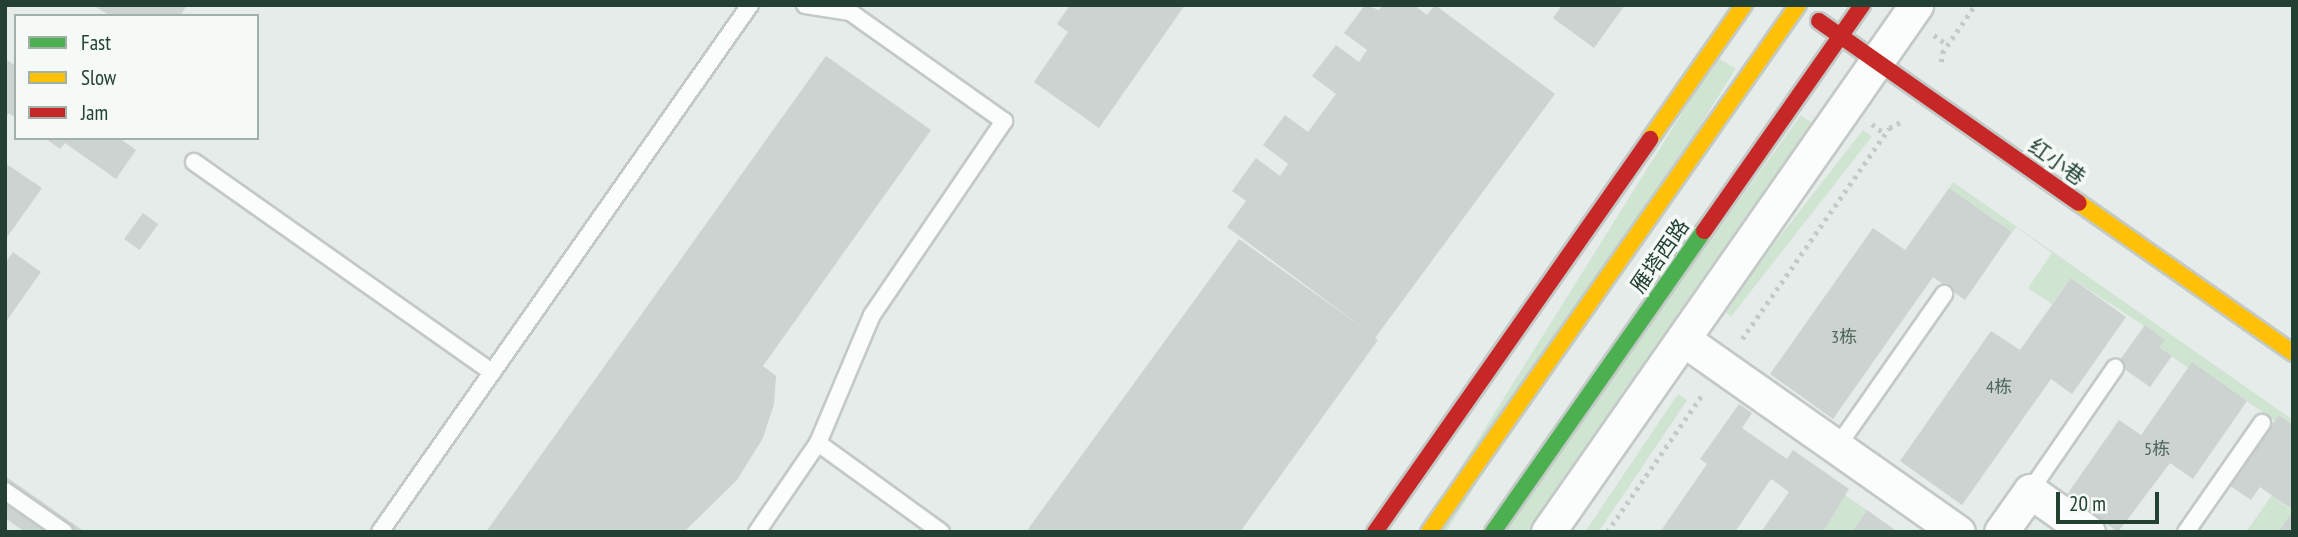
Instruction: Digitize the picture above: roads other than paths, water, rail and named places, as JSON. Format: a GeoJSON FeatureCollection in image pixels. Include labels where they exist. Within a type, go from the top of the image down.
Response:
{"type":"FeatureCollection","features":[{"type":"Feature","properties":{"kind":"main road"},"geometry":{"type":"LineString","coordinates":[[1375,532],[1744,5]]}},
{"type":"Feature","properties":{"kind":"main road","name":"雁塔西路"},"geometry":{"type":"LineString","coordinates":[[1493,532],[1862,5]]}},
{"type":"Feature","properties":{"kind":"main road","name":"雁塔西路"},"geometry":{"type":"LineString","coordinates":[[1429,532],[1797,6]]}},
{"type":"Feature","properties":{"kind":"main road","name":"红小巷"},"geometry":{"type":"LineString","coordinates":[[1797,6],[2293,353]]}},
{"type":"Feature","properties":{"kind":"street"},"geometry":{"type":"LineString","coordinates":[[1548,532],[1916,5]]}},
{"type":"Feature","properties":{"kind":"street"},"geometry":{"type":"LineString","coordinates":[[1683,339],[1958,532]]}},
{"type":"Feature","properties":{"kind":"street"},"geometry":{"type":"LineString","coordinates":[[2001,532],[2030,491],[2088,532]]}},
{"type":"Feature","properties":{"kind":"lane"},"geometry":{"type":"LineString","coordinates":[[380,532],[750,5]]}},
{"type":"Feature","properties":{"kind":"lane"},"geometry":{"type":"LineString","coordinates":[[757,532],[818,443],[872,315],[1003,121],[850,12],[805,5]]}},
{"type":"Feature","properties":{"kind":"lane"},"geometry":{"type":"LineString","coordinates":[[194,162],[492,372]]}},
{"type":"Feature","properties":{"kind":"lane"},"geometry":{"type":"LineString","coordinates":[[1838,447],[1944,294]]}},
{"type":"Feature","properties":{"kind":"lane"},"geometry":{"type":"LineString","coordinates":[[2030,491],[2115,368]]}},
{"type":"Feature","properties":{"kind":"lane"},"geometry":{"type":"LineString","coordinates":[[2186,532],[2262,423]]}},
{"type":"Feature","properties":{"kind":"lane"},"geometry":{"type":"LineString","coordinates":[[818,443],[941,532]]}},
{"type":"Feature","properties":{"kind":"lane"},"geometry":{"type":"LineString","coordinates":[[5,491],[64,532]]}}]}
